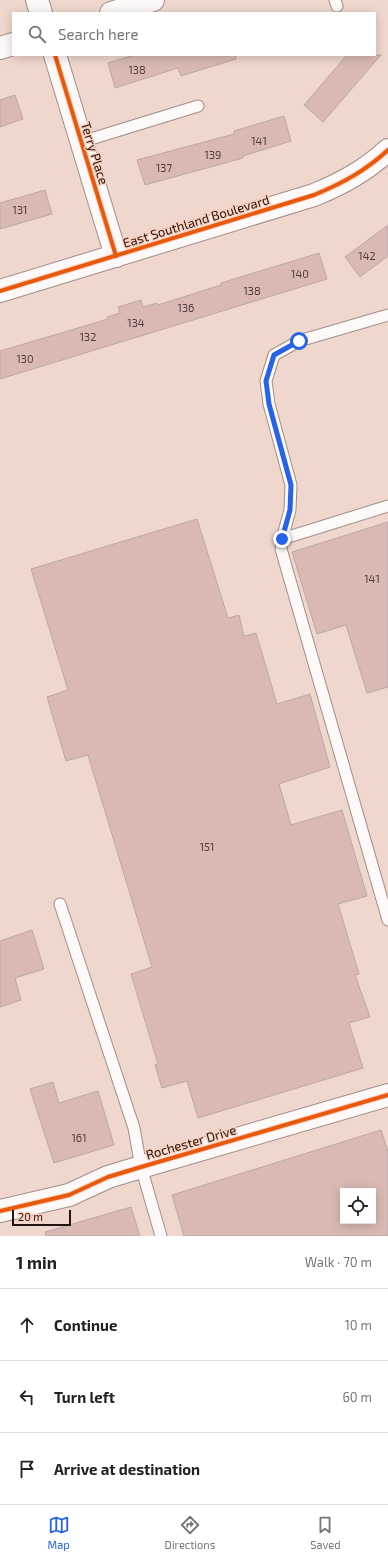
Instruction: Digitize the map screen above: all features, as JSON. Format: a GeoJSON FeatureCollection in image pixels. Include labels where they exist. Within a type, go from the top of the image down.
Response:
{"type":"FeatureCollection","features":[{"type":"Feature","properties":{"kind":"street"},"geometry":{"type":"LineString","coordinates":[[37,0],[41,12]]}},
{"type":"Feature","properties":{"kind":"street"},"geometry":{"type":"LineString","coordinates":[[114,12],[153,0]]}},
{"type":"Feature","properties":{"kind":"street"},"geometry":{"type":"LineString","coordinates":[[0,48],[12,44]]}},
{"type":"Feature","properties":{"kind":"street","name":"Terry Place"},"geometry":{"type":"LineString","coordinates":[[55,56],[116,256]]}},
{"type":"Feature","properties":{"kind":"street","name":"East Southland Boulevard"},"geometry":{"type":"LineString","coordinates":[[0,291],[314,195],[348,180],[374,163],[388,150]]}},
{"type":"Feature","properties":{"kind":"street","name":"Rochester Drive"},"geometry":{"type":"LineString","coordinates":[[0,1211],[69,1195],[108,1177],[388,1095]]}},
{"type":"Feature","properties":{"kind":"lane"},"geometry":{"type":"LineString","coordinates":[[81,142],[198,106]]}},
{"type":"Feature","properties":{"kind":"lane"},"geometry":{"type":"LineString","coordinates":[[388,315],[299,341],[274,355],[266,381],[269,404],[291,485],[290,510],[282,539],[281,549],[388,920]]}},
{"type":"Feature","properties":{"kind":"lane"},"geometry":{"type":"LineString","coordinates":[[282,539],[388,506]]}},
{"type":"Feature","properties":{"kind":"lane"},"geometry":{"type":"LineString","coordinates":[[60,904],[134,1128],[141,1167],[161,1236]]}},
{"type":"Feature","properties":{"kind":"building"},"geometry":{"type":"Polygon","coordinates":[[[381,55],[323,122],[304,105],[346,56],[381,55]]]}},
{"type":"Feature","properties":{"kind":"building"},"geometry":{"type":"Polygon","coordinates":[[[131,56],[236,56],[236,59],[181,76],[178,68],[115,88],[108,63],[131,56]]]}},
{"type":"Feature","properties":{"kind":"building"},"geometry":{"type":"Polygon","coordinates":[[[15,95],[23,119],[0,127],[0,100],[15,95]]]}},
{"type":"Feature","properties":{"kind":"building"},"geometry":{"type":"Polygon","coordinates":[[[284,116],[291,141],[243,156],[243,158],[145,185],[137,160],[234,134],[234,131],[284,116]]]}},
{"type":"Feature","properties":{"kind":"building"},"geometry":{"type":"Polygon","coordinates":[[[45,190],[52,214],[0,229],[0,203],[45,190]]]}},
{"type":"Feature","properties":{"kind":"building"},"geometry":{"type":"Polygon","coordinates":[[[388,225],[388,256],[360,277],[345,257],[388,225]]]}},
{"type":"Feature","properties":{"kind":"building"},"geometry":{"type":"Polygon","coordinates":[[[319,253],[327,279],[0,379],[0,351],[108,319],[107,317],[120,313],[118,307],[141,300],[143,307],[157,303],[158,305],[221,285],[221,283],[319,253]]]}},
{"type":"Feature","properties":{"kind":"building"},"geometry":{"type":"Polygon","coordinates":[[[197,519],[228,618],[239,615],[244,636],[256,633],[277,704],[310,694],[330,767],[279,784],[291,825],[342,810],[367,896],[338,904],[359,974],[355,975],[370,1017],[349,1023],[363,1068],[198,1118],[187,1081],[162,1088],[155,1065],[158,1064],[131,974],[152,967],[88,755],[66,761],[47,697],[68,690],[31,569],[197,519]]]}},
{"type":"Feature","properties":{"kind":"building"},"geometry":{"type":"Polygon","coordinates":[[[388,522],[388,687],[367,693],[346,625],[317,634],[292,552],[388,522]]]}},
{"type":"Feature","properties":{"kind":"building"},"geometry":{"type":"Polygon","coordinates":[[[32,930],[44,969],[15,978],[21,1000],[0,1007],[0,941],[32,930]]]}},
{"type":"Feature","properties":{"kind":"building"},"geometry":{"type":"Polygon","coordinates":[[[53,1082],[59,1103],[98,1091],[114,1145],[54,1163],[30,1089],[53,1082]]]}},
{"type":"Feature","properties":{"kind":"building"},"geometry":{"type":"Polygon","coordinates":[[[381,1130],[388,1152],[388,1236],[184,1236],[172,1195],[381,1130]]]}},
{"type":"Feature","properties":{"kind":"building"},"geometry":{"type":"Polygon","coordinates":[[[131,1207],[140,1236],[46,1236],[45,1232],[131,1207]]]}},
{"type":"Feature","properties":{"kind":"cycle path"},"geometry":{"type":"LineString","coordinates":[[55,56],[116,256]]}},
{"type":"Feature","properties":{"kind":"cycle path"},"geometry":{"type":"LineString","coordinates":[[0,291],[314,195],[353,176],[388,150]]}},
{"type":"Feature","properties":{"kind":"cycle path"},"geometry":{"type":"LineString","coordinates":[[0,1211],[69,1195],[108,1177],[388,1095]]}},
{"type":"Feature","properties":{"kind":"route"},"geometry":{"type":"LineString","coordinates":[[282,539],[290,510],[291,485],[286,460],[269,404],[266,381],[274,355],[299,341]]}}]}
